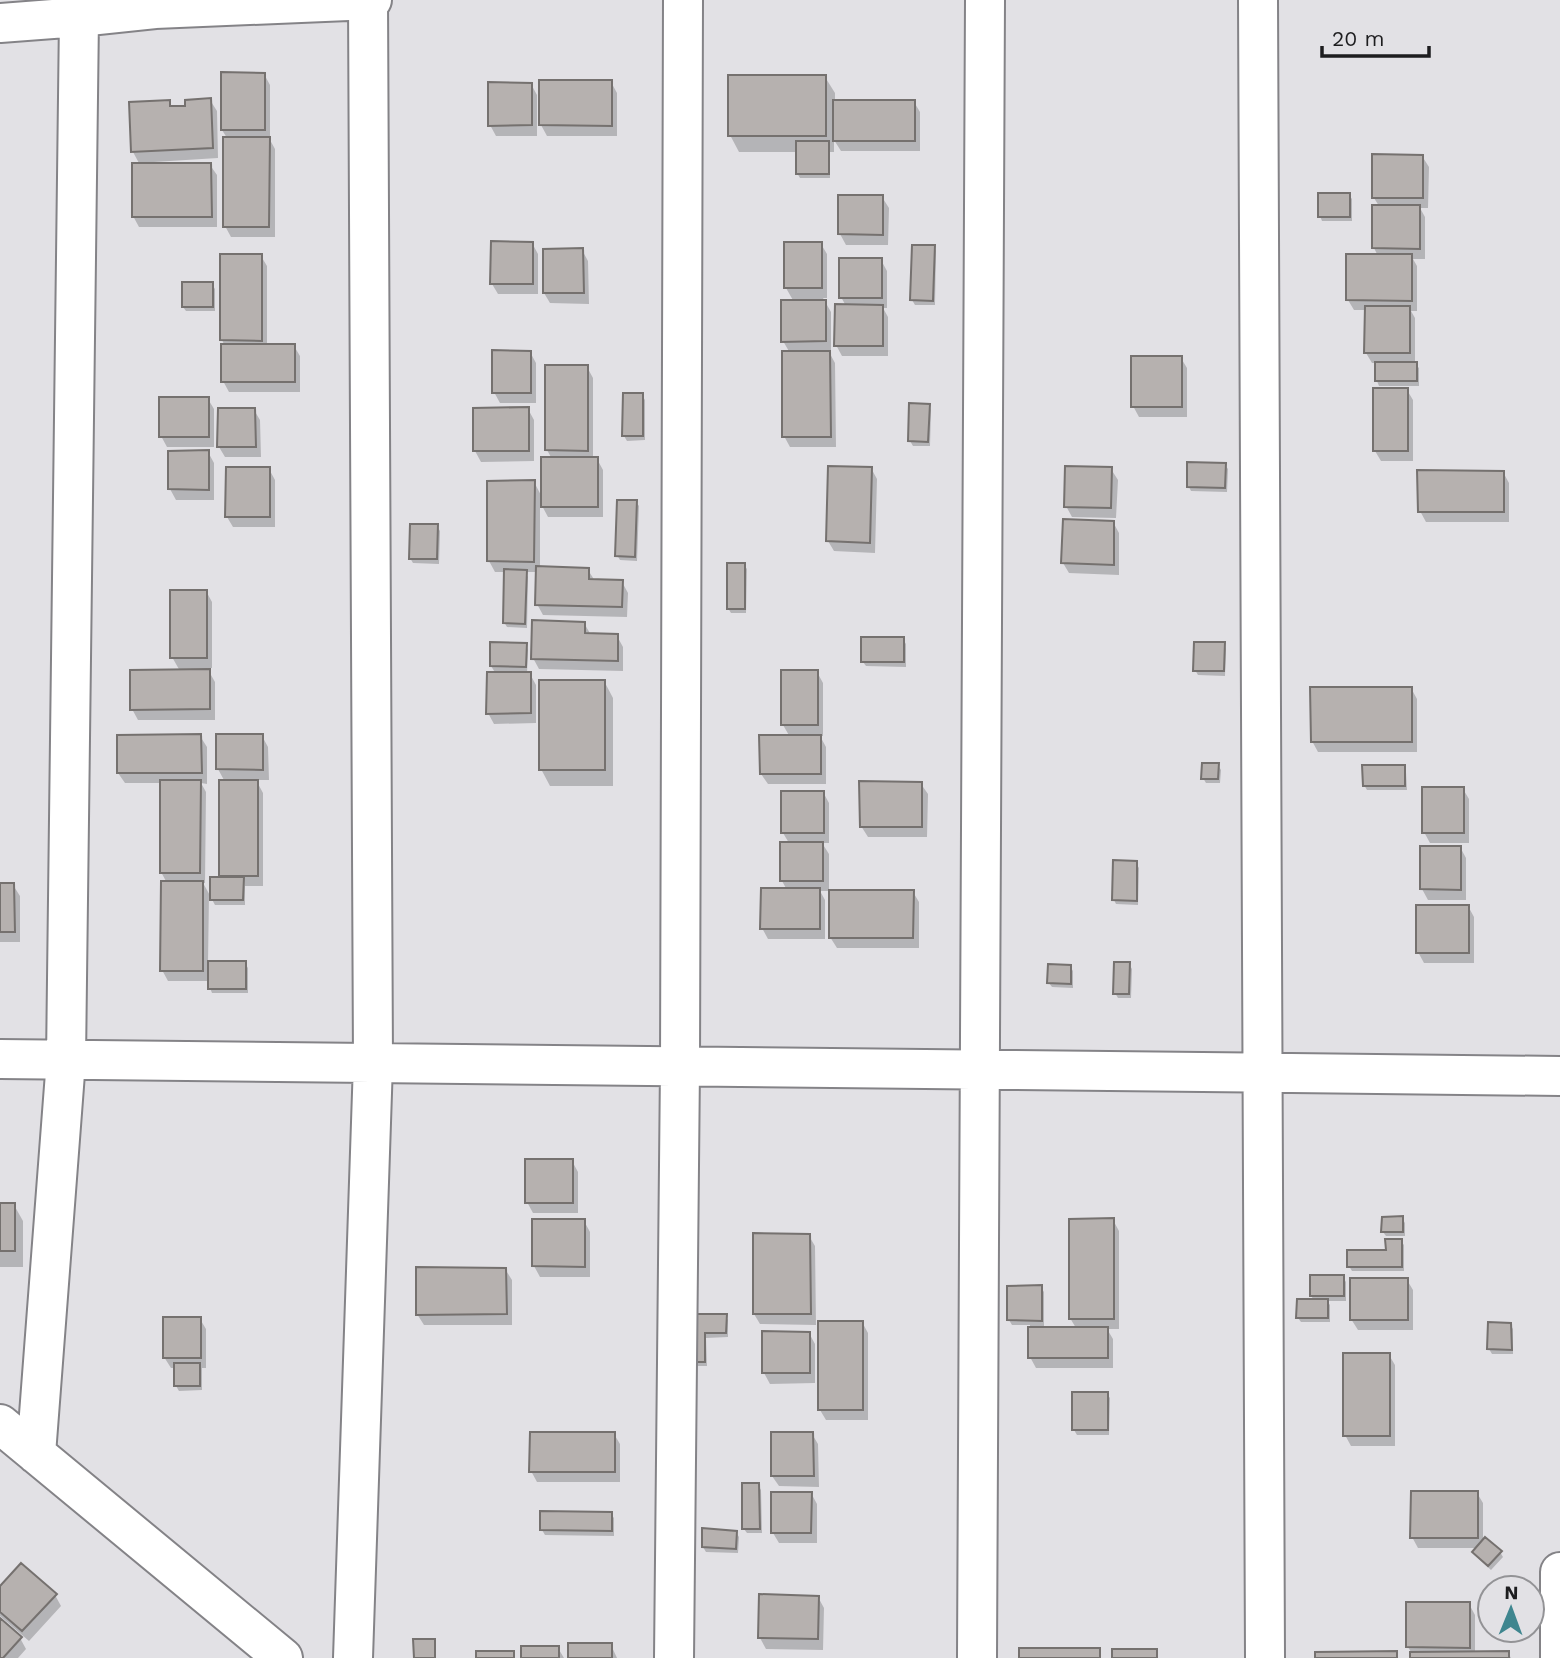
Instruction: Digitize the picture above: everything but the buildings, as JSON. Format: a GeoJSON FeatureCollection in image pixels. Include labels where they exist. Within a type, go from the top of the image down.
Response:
{"type":"FeatureCollection","features":[{"type":"Feature","properties":{"kind":"street"},"geometry":{"type":"LineString","coordinates":[[0,23],[79,17],[155,5],[370,0],[373,1063],[353,1658]]}},
{"type":"Feature","properties":{"kind":"street"},"geometry":{"type":"LineString","coordinates":[[674,1658],[680,1067],[683,0]]}},
{"type":"Feature","properties":{"kind":"street"},"geometry":{"type":"LineString","coordinates":[[977,1658],[985,0]]}},
{"type":"Feature","properties":{"kind":"street"},"geometry":{"type":"LineString","coordinates":[[1258,0],[1265,1658]]}},
{"type":"Feature","properties":{"kind":"street"},"geometry":{"type":"LineString","coordinates":[[36,1454],[66,1060],[79,17]]}},
{"type":"Feature","properties":{"kind":"street"},"geometry":{"type":"LineString","coordinates":[[0,1059],[1560,1076]]}},
{"type":"Feature","properties":{"kind":"street"},"geometry":{"type":"LineString","coordinates":[[0,1424],[283,1658]]}},
{"type":"Feature","properties":{"kind":"street"},"geometry":{"type":"LineString","coordinates":[[1560,1573],[1560,1658]]}}]}
